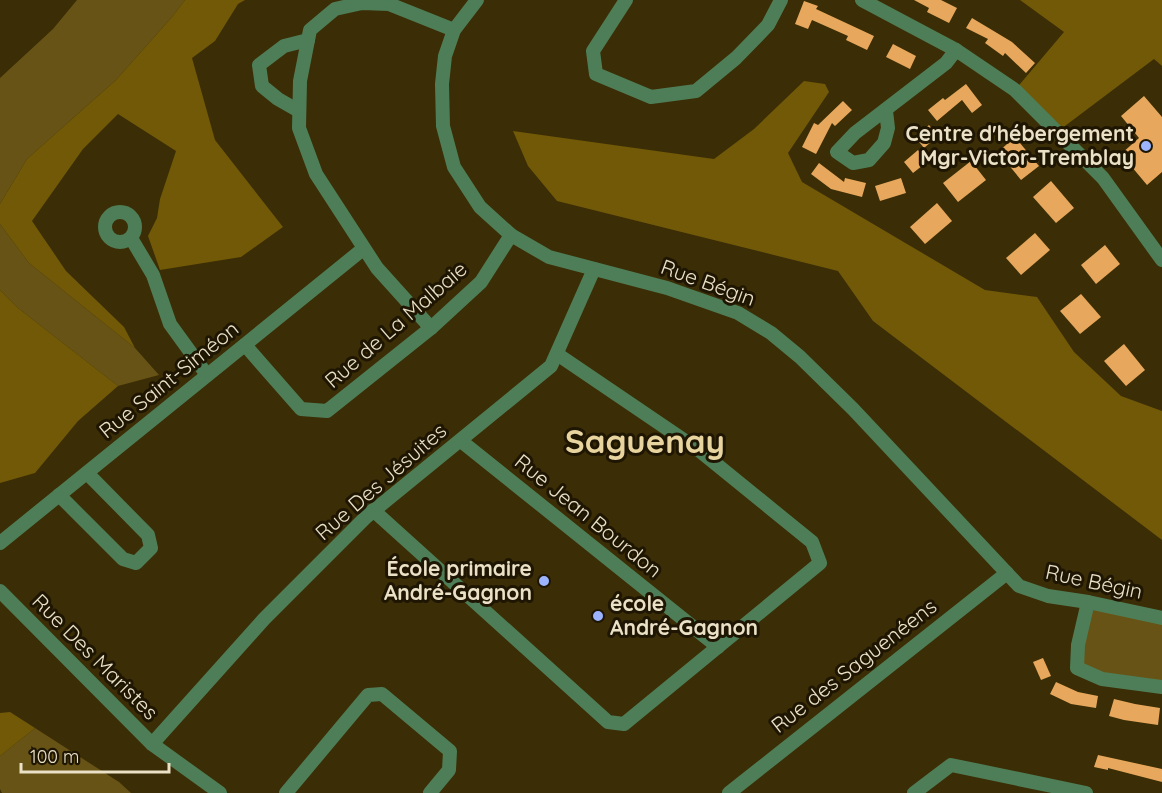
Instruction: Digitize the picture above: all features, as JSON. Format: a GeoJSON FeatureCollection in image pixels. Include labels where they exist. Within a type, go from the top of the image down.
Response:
{"type":"FeatureCollection","features":[{"type":"Feature","properties":{"kind":"street","name":"Rue Bégin"},"geometry":{"type":"LineString","coordinates":[[477,0],[454,30],[445,56],[442,84],[443,126],[454,167],[480,207],[511,235],[549,257],[667,288],[738,313],[771,333],[800,357],[1019,586],[1048,597],[1088,602],[1162,618]]}},
{"type":"Feature","properties":{"kind":"street"},"geometry":{"type":"LineString","coordinates":[[626,0],[593,51],[596,74],[651,97],[696,91],[736,58],[768,25],[781,0]]}},
{"type":"Feature","properties":{"kind":"street"},"geometry":{"type":"LineString","coordinates":[[862,0],[956,50],[1015,90],[1095,170],[1162,260]]}},
{"type":"Feature","properties":{"kind":"street"},"geometry":{"type":"LineString","coordinates":[[431,328],[377,268],[315,174],[299,128],[300,81],[310,30],[335,9],[362,3],[389,4],[454,30]]}},
{"type":"Feature","properties":{"kind":"street"},"geometry":{"type":"LineString","coordinates":[[299,111],[278,99],[262,86],[260,65],[284,46],[308,40]]}},
{"type":"Feature","properties":{"kind":"street"},"geometry":{"type":"LineString","coordinates":[[886,111],[946,63],[956,50]]}},
{"type":"Feature","properties":{"kind":"street","name":"Rue de La Malbaie"},"geometry":{"type":"LineString","coordinates":[[245,345],[301,409],[327,411],[431,328],[481,282],[511,235]]}},
{"type":"Feature","properties":{"kind":"street"},"geometry":{"type":"LineString","coordinates":[[131,238],[153,275],[170,324],[207,375]]}},
{"type":"Feature","properties":{"kind":"street","name":"Rue Saint-Siméon"},"geometry":{"type":"LineString","coordinates":[[0,543],[363,249]]}},
{"type":"Feature","properties":{"kind":"street","name":"Rue Des Jésuites"},"geometry":{"type":"LineString","coordinates":[[152,744],[264,619],[374,510],[551,366],[594,268]]}},
{"type":"Feature","properties":{"kind":"street"},"geometry":{"type":"LineString","coordinates":[[374,510],[608,722],[624,724],[820,563],[812,542],[709,458],[557,354]]}},
{"type":"Feature","properties":{"kind":"street","name":"Rue Jean Bourdon"},"geometry":{"type":"LineString","coordinates":[[461,441],[718,647]]}},
{"type":"Feature","properties":{"kind":"street"},"geometry":{"type":"LineString","coordinates":[[59,495],[123,559],[136,563],[151,548],[148,535],[87,473]]}},
{"type":"Feature","properties":{"kind":"street","name":"Rue des Saguenéens"},"geometry":{"type":"LineString","coordinates":[[729,793],[1006,573]]}},
{"type":"Feature","properties":{"kind":"street"},"geometry":{"type":"LineString","coordinates":[[980,594],[1019,586]]}},
{"type":"Feature","properties":{"kind":"street","name":"Rue Des Maristes"},"geometry":{"type":"LineString","coordinates":[[0,591],[152,744],[220,793]]}},
{"type":"Feature","properties":{"kind":"street"},"geometry":{"type":"LineString","coordinates":[[1088,602],[1078,645],[1077,669],[1102,679],[1162,687]]}},
{"type":"Feature","properties":{"kind":"street"},"geometry":{"type":"LineString","coordinates":[[286,793],[368,695],[382,694],[450,751],[449,770],[430,793]]}},
{"type":"Feature","properties":{"kind":"street"},"geometry":{"type":"LineString","coordinates":[[914,793],[951,765],[1086,793]]}},
{"type":"Feature","properties":{"kind":"shaded area"},"geometry":{"type":"Polygon","coordinates":[[[77,0],[185,0],[116,80],[27,159],[0,204],[0,78],[53,29],[77,0]]]}},
{"type":"Feature","properties":{"kind":"shaded area"},"geometry":{"type":"Polygon","coordinates":[[[185,0],[245,0],[238,4],[215,41],[192,58],[215,140],[283,227],[241,257],[160,270],[148,236],[157,218],[160,199],[176,151],[118,114],[83,149],[32,221],[66,271],[124,327],[135,348],[29,263],[0,224],[0,204],[27,159],[116,80],[185,0]]]}},
{"type":"Feature","properties":{"kind":"shaded area"},"geometry":{"type":"Polygon","coordinates":[[[1020,0],[1162,0],[1162,66],[1154,59],[1057,132],[1015,90],[1064,32],[1020,0]]]}},
{"type":"Feature","properties":{"kind":"shaded area"},"geometry":{"type":"Polygon","coordinates":[[[804,81],[825,84],[829,92],[788,153],[802,182],[985,290],[1037,297],[1074,352],[1121,396],[1162,411],[1162,540],[873,321],[838,271],[557,201],[528,166],[513,131],[714,159],[754,129],[804,81]]]}},
{"type":"Feature","properties":{"kind":"shaded area"},"geometry":{"type":"Polygon","coordinates":[[[0,224],[29,263],[135,348],[159,375],[118,386],[18,308],[0,290],[0,224]]]}},
{"type":"Feature","properties":{"kind":"shaded area"},"geometry":{"type":"Polygon","coordinates":[[[0,290],[18,308],[118,386],[78,421],[35,473],[0,483],[0,290]]]}},
{"type":"Feature","properties":{"kind":"shaded area"},"geometry":{"type":"Polygon","coordinates":[[[1088,602],[1162,618],[1162,687],[1077,668],[1088,602]]]}},
{"type":"Feature","properties":{"kind":"shaded area"},"geometry":{"type":"Polygon","coordinates":[[[10,712],[35,728],[0,756],[0,713],[10,712]]]}},
{"type":"Feature","properties":{"kind":"shaded area"},"geometry":{"type":"Polygon","coordinates":[[[35,728],[119,782],[131,793],[2,793],[0,756],[35,728]]]}},
{"type":"Feature","properties":{"kind":"building"},"geometry":{"type":"Polygon","coordinates":[[[914,0],[941,0],[957,8],[949,23],[927,12],[929,8],[914,0]]]}},
{"type":"Feature","properties":{"kind":"building"},"geometry":{"type":"Polygon","coordinates":[[[804,1],[874,36],[867,50],[846,40],[848,36],[812,20],[808,29],[795,24],[804,1]]]}},
{"type":"Feature","properties":{"kind":"building"},"geometry":{"type":"Polygon","coordinates":[[[972,18],[1012,42],[1035,63],[1026,73],[1005,53],[1003,56],[985,43],[988,39],[966,28],[972,18]]]}},
{"type":"Feature","properties":{"kind":"building"},"geometry":{"type":"Polygon","coordinates":[[[893,44],[916,56],[910,69],[886,57],[893,44]]]}},
{"type":"Feature","properties":{"kind":"building"},"geometry":{"type":"Polygon","coordinates":[[[966,84],[982,105],[972,113],[962,100],[937,121],[928,110],[966,84]]]}},
{"type":"Feature","properties":{"kind":"building","name":"Centre d'hébergement Mgr-Victor-Tremblay"},"geometry":{"type":"Polygon","coordinates":[[[1144,96],[1162,117],[1162,172],[1147,185],[1121,154],[1139,138],[1121,116],[1144,96]]]}},
{"type":"Feature","properties":{"kind":"building"},"geometry":{"type":"Polygon","coordinates":[[[843,101],[852,110],[835,126],[832,123],[816,154],[802,147],[814,123],[818,125],[843,101]]]}},
{"type":"Feature","properties":{"kind":"building"},"geometry":{"type":"Polygon","coordinates":[[[929,125],[938,136],[924,148],[915,137],[929,125]]]}},
{"type":"Feature","properties":{"kind":"building"},"geometry":{"type":"Polygon","coordinates":[[[1015,137],[1039,166],[1021,180],[998,152],[1015,137]]]}},
{"type":"Feature","properties":{"kind":"building"},"geometry":{"type":"Polygon","coordinates":[[[918,150],[927,162],[913,173],[904,162],[918,150]]]}},
{"type":"Feature","properties":{"kind":"building"},"geometry":{"type":"Polygon","coordinates":[[[971,161],[986,180],[958,202],[943,183],[971,161]]]}},
{"type":"Feature","properties":{"kind":"building"},"geometry":{"type":"Polygon","coordinates":[[[819,163],[844,182],[845,178],[866,183],[862,197],[831,189],[811,174],[819,163]]]}},
{"type":"Feature","properties":{"kind":"building"},"geometry":{"type":"Polygon","coordinates":[[[901,178],[906,193],[880,201],[875,186],[901,178]]]}},
{"type":"Feature","properties":{"kind":"building"},"geometry":{"type":"Polygon","coordinates":[[[1051,181],[1074,208],[1056,223],[1033,197],[1051,181]]]}},
{"type":"Feature","properties":{"kind":"building"},"geometry":{"type":"Polygon","coordinates":[[[937,203],[952,221],[925,244],[910,227],[937,203]]]}},
{"type":"Feature","properties":{"kind":"building"},"geometry":{"type":"Polygon","coordinates":[[[1035,233],[1050,250],[1021,275],[1006,258],[1035,233]]]}},
{"type":"Feature","properties":{"kind":"building"},"geometry":{"type":"Polygon","coordinates":[[[1105,245],[1120,264],[1096,284],[1081,265],[1105,245]]]}},
{"type":"Feature","properties":{"kind":"building"},"geometry":{"type":"Polygon","coordinates":[[[1081,294],[1101,317],[1080,334],[1060,311],[1081,294]]]}},
{"type":"Feature","properties":{"kind":"building"},"geometry":{"type":"Polygon","coordinates":[[[1124,344],[1145,370],[1126,386],[1104,361],[1124,344]]]}},
{"type":"Feature","properties":{"kind":"building"},"geometry":{"type":"Polygon","coordinates":[[[1043,658],[1051,676],[1041,680],[1033,662],[1043,658]]]}},
{"type":"Feature","properties":{"kind":"building"},"geometry":{"type":"Polygon","coordinates":[[[1056,682],[1078,692],[1098,696],[1096,708],[1071,704],[1050,694],[1056,682]]]}},
{"type":"Feature","properties":{"kind":"building"},"geometry":{"type":"Polygon","coordinates":[[[1114,699],[1160,708],[1158,725],[1109,716],[1114,699]]]}},
{"type":"Feature","properties":{"kind":"building"},"geometry":{"type":"Polygon","coordinates":[[[1098,755],[1162,769],[1162,782],[1108,768],[1108,770],[1094,767],[1098,755]]]}},
{"type":"Feature","properties":{"kind":"place","name":"Centre d'hébergement Mgr-Victor-Tremblay"},"geometry":{"type":"Point","coordinates":[1146,146]}},
{"type":"Feature","properties":{"kind":"place","name":"École primaire André-Gagnon"},"geometry":{"type":"Point","coordinates":[544,581]}},
{"type":"Feature","properties":{"kind":"place","name":"école André-Gagnon"},"geometry":{"type":"Point","coordinates":[598,616]}},
{"type":"Feature","properties":{"kind":"district","name":"Saguenay"},"geometry":{"type":"Point","coordinates":[645,441]}}]}
